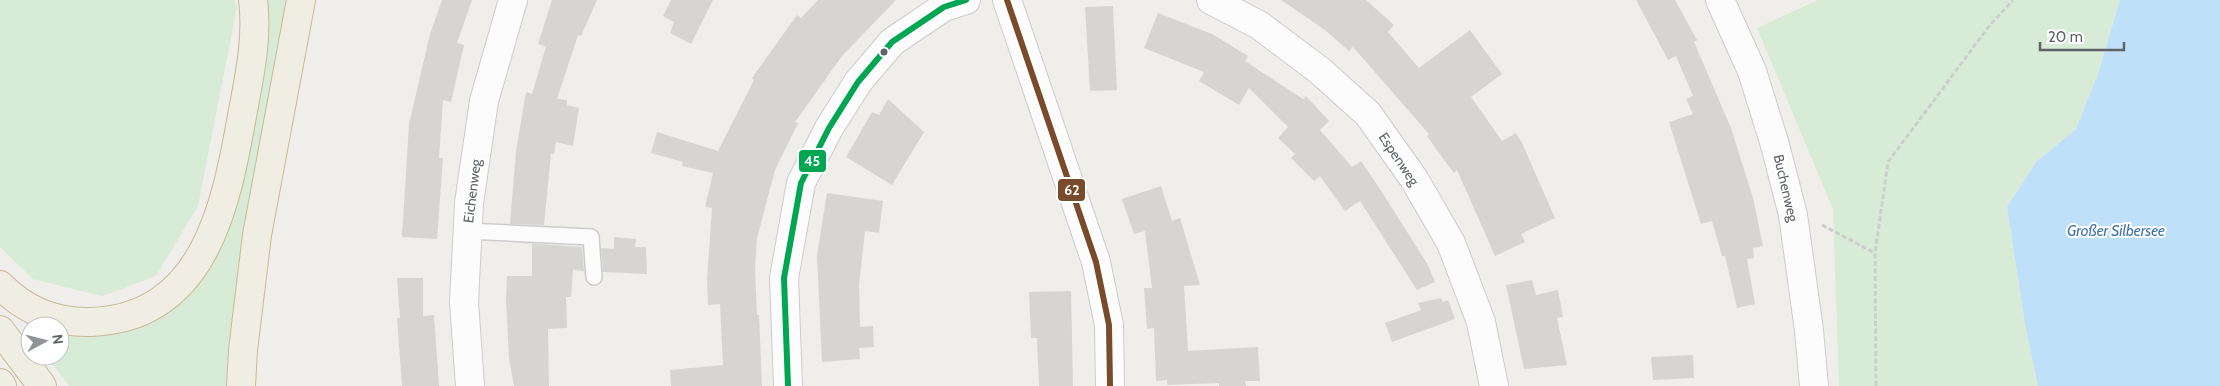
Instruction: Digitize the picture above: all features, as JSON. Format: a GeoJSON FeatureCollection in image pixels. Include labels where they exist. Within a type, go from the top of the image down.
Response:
{"type":"FeatureCollection","features":[{"type":"Feature","properties":{"kind":"highway"},"geometry":{"type":"LineString","coordinates":[[0,285],[34,312],[65,321],[81,322],[112,319],[137,311],[162,299],[182,282],[209,242],[228,189],[252,58],[255,24],[253,0]]}},
{"type":"Feature","properties":{"kind":"highway"},"geometry":{"type":"LineString","coordinates":[[241,386],[246,322],[257,235],[301,0]]}},
{"type":"Feature","properties":{"kind":"highway"},"geometry":{"type":"LineString","coordinates":[[0,330],[42,386]]}},
{"type":"Feature","properties":{"kind":"street","name":"Eichenweg"},"geometry":{"type":"LineString","coordinates":[[470,386],[464,302],[469,202],[484,101],[513,0]]}},
{"type":"Feature","properties":{"kind":"street"},"geometry":{"type":"LineString","coordinates":[[788,386],[784,278],[801,183],[828,128],[858,82],[892,42],[944,7],[966,0]]}},
{"type":"Feature","properties":{"kind":"street"},"geometry":{"type":"LineString","coordinates":[[1007,0],[1096,262],[1109,325],[1110,386]]}},
{"type":"Feature","properties":{"kind":"street","name":"Espenweg"},"geometry":{"type":"LineString","coordinates":[[1211,0],[1259,25],[1319,70],[1368,114],[1414,179],[1451,243],[1481,322],[1494,386]]}},
{"type":"Feature","properties":{"kind":"street","name":"Buchenweg"},"geometry":{"type":"LineString","coordinates":[[1720,0],[1752,71],[1775,145],[1793,215],[1809,330],[1814,386]]}},
{"type":"Feature","properties":{"kind":"lane"},"geometry":{"type":"LineString","coordinates":[[467,231],[591,237],[594,277]]}},
{"type":"Feature","properties":{"kind":"path"},"geometry":{"type":"LineString","coordinates":[[1876,386],[1874,252],[1888,162],[1990,25],[2013,0]]}},
{"type":"Feature","properties":{"kind":"path"},"geometry":{"type":"LineString","coordinates":[[1793,215],[1828,227],[1874,252]]}},
{"type":"Feature","properties":{"kind":"green space"},"geometry":{"type":"Polygon","coordinates":[[[0,0],[234,0],[237,7],[198,206],[156,276],[102,296],[33,279],[0,247],[0,0]]]}},
{"type":"Feature","properties":{"kind":"green space"},"geometry":{"type":"Polygon","coordinates":[[[264,0],[288,0],[230,386],[69,386],[54,366],[70,366],[70,332],[106,334],[141,325],[174,308],[191,292],[219,250],[233,217],[246,163],[264,0]]]}},
{"type":"Feature","properties":{"kind":"green space"},"geometry":{"type":"Polygon","coordinates":[[[1818,0],[2120,0],[2098,74],[2076,129],[2037,161],[2007,207],[2025,324],[2038,386],[1839,386],[1833,209],[1757,28],[1818,0]]]}},
{"type":"Feature","properties":{"kind":"water","name":"Großer Silbersee"},"geometry":{"type":"Polygon","coordinates":[[[2120,0],[2220,0],[2220,386],[2038,386],[2025,324],[2007,207],[2037,161],[2076,129],[2098,74],[2120,0]]]}},
{"type":"Feature","properties":{"kind":"building"},"geometry":{"type":"Polygon","coordinates":[[[442,0],[472,0],[457,43],[464,45],[451,102],[443,100],[439,158],[443,158],[437,239],[402,237],[409,124],[430,34],[442,0]]]}},
{"type":"Feature","properties":{"kind":"building"},"geometry":{"type":"Polygon","coordinates":[[[552,0],[597,0],[581,36],[578,35],[557,99],[567,100],[567,105],[579,108],[573,146],[556,142],[554,154],[551,154],[544,225],[510,224],[516,151],[526,92],[532,94],[546,47],[538,44],[552,0]]]}},
{"type":"Feature","properties":{"kind":"building"},"geometry":{"type":"Polygon","coordinates":[[[671,0],[713,0],[691,44],[670,33],[674,22],[663,16],[671,0]]]}},
{"type":"Feature","properties":{"kind":"building"},"geometry":{"type":"Polygon","coordinates":[[[818,0],[896,0],[842,56],[795,122],[798,123],[775,170],[757,238],[755,269],[762,386],[671,386],[670,370],[723,365],[720,304],[708,305],[707,279],[712,208],[705,207],[713,173],[682,166],[683,162],[651,153],[657,132],[718,151],[754,80],[752,78],[797,15],[801,18],[818,0]]]}},
{"type":"Feature","properties":{"kind":"building"},"geometry":{"type":"Polygon","coordinates":[[[1281,0],[1366,0],[1394,25],[1388,32],[1419,68],[1470,30],[1502,74],[1471,97],[1502,141],[1516,133],[1555,218],[1521,234],[1525,242],[1495,256],[1457,170],[1454,173],[1427,136],[1429,134],[1353,47],[1349,51],[1325,30],[1281,0]]]}},
{"type":"Feature","properties":{"kind":"building"},"geometry":{"type":"Polygon","coordinates":[[[1636,0],[1675,0],[1697,40],[1694,42],[1731,128],[1753,198],[1763,246],[1753,248],[1754,258],[1747,259],[1755,304],[1737,308],[1725,256],[1722,256],[1712,221],[1701,224],[1669,122],[1693,114],[1686,99],[1693,96],[1676,56],[1668,60],[1636,0]]]}},
{"type":"Feature","properties":{"kind":"building"},"geometry":{"type":"Polygon","coordinates":[[[1113,6],[1117,90],[1090,91],[1085,7],[1113,6]]]}},
{"type":"Feature","properties":{"kind":"building"},"geometry":{"type":"Polygon","coordinates":[[[1158,13],[1212,34],[1248,56],[1245,61],[1260,71],[1303,99],[1306,96],[1329,121],[1320,130],[1352,167],[1361,161],[1428,265],[1435,282],[1417,290],[1360,201],[1345,211],[1320,176],[1314,181],[1291,158],[1295,154],[1278,138],[1288,127],[1249,88],[1239,105],[1199,81],[1204,72],[1144,48],[1158,13]]]}},
{"type":"Feature","properties":{"kind":"building"},"geometry":{"type":"Polygon","coordinates":[[[888,99],[924,132],[892,185],[846,157],[872,112],[879,115],[888,99]]]}},
{"type":"Feature","properties":{"kind":"building"},"geometry":{"type":"Polygon","coordinates":[[[1161,186],[1172,221],[1180,218],[1200,285],[1184,286],[1188,351],[1258,347],[1260,381],[1245,381],[1246,386],[1219,386],[1219,383],[1167,385],[1167,380],[1156,381],[1154,328],[1147,329],[1144,288],[1152,288],[1145,231],[1134,234],[1122,199],[1161,186]]]}},
{"type":"Feature","properties":{"kind":"building"},"geometry":{"type":"Polygon","coordinates":[[[827,193],[883,201],[879,233],[865,231],[859,285],[860,327],[873,326],[874,347],[859,348],[860,359],[822,362],[817,255],[827,193]]]}},
{"type":"Feature","properties":{"kind":"building"},"geometry":{"type":"Polygon","coordinates":[[[614,237],[636,239],[635,247],[646,247],[647,274],[603,272],[601,248],[614,249],[614,237]]]}},
{"type":"Feature","properties":{"kind":"building"},"geometry":{"type":"Polygon","coordinates":[[[509,242],[582,247],[584,271],[573,270],[571,297],[566,297],[567,328],[548,329],[549,386],[514,386],[509,359],[506,298],[507,276],[532,276],[532,244],[509,242]]]}},
{"type":"Feature","properties":{"kind":"building"},"geometry":{"type":"Polygon","coordinates":[[[397,278],[423,278],[423,316],[434,315],[439,386],[402,386],[397,318],[400,318],[397,278]]]}},
{"type":"Feature","properties":{"kind":"building"},"geometry":{"type":"Polygon","coordinates":[[[1532,280],[1536,295],[1558,290],[1563,317],[1557,318],[1567,365],[1524,369],[1506,285],[1532,280]]]}},
{"type":"Feature","properties":{"kind":"building"},"geometry":{"type":"Polygon","coordinates":[[[1071,291],[1073,386],[1039,386],[1037,338],[1031,338],[1029,292],[1071,291]]]}},
{"type":"Feature","properties":{"kind":"building"},"geometry":{"type":"Polygon","coordinates":[[[1441,298],[1443,302],[1448,300],[1455,319],[1392,342],[1385,323],[1421,310],[1418,303],[1441,298]]]}},
{"type":"Feature","properties":{"kind":"building"},"geometry":{"type":"Polygon","coordinates":[[[1693,355],[1694,378],[1653,380],[1651,357],[1693,355]]]}},
{"type":"Feature","properties":{"kind":"transit line","name":"45"},"geometry":{"type":"LineString","coordinates":[[788,386],[784,278],[801,183],[829,128],[858,82],[892,42],[944,7],[966,0]]}},
{"type":"Feature","properties":{"kind":"transit line","name":"62"},"geometry":{"type":"LineString","coordinates":[[1007,0],[1096,262],[1109,325],[1110,386]]}}]}
